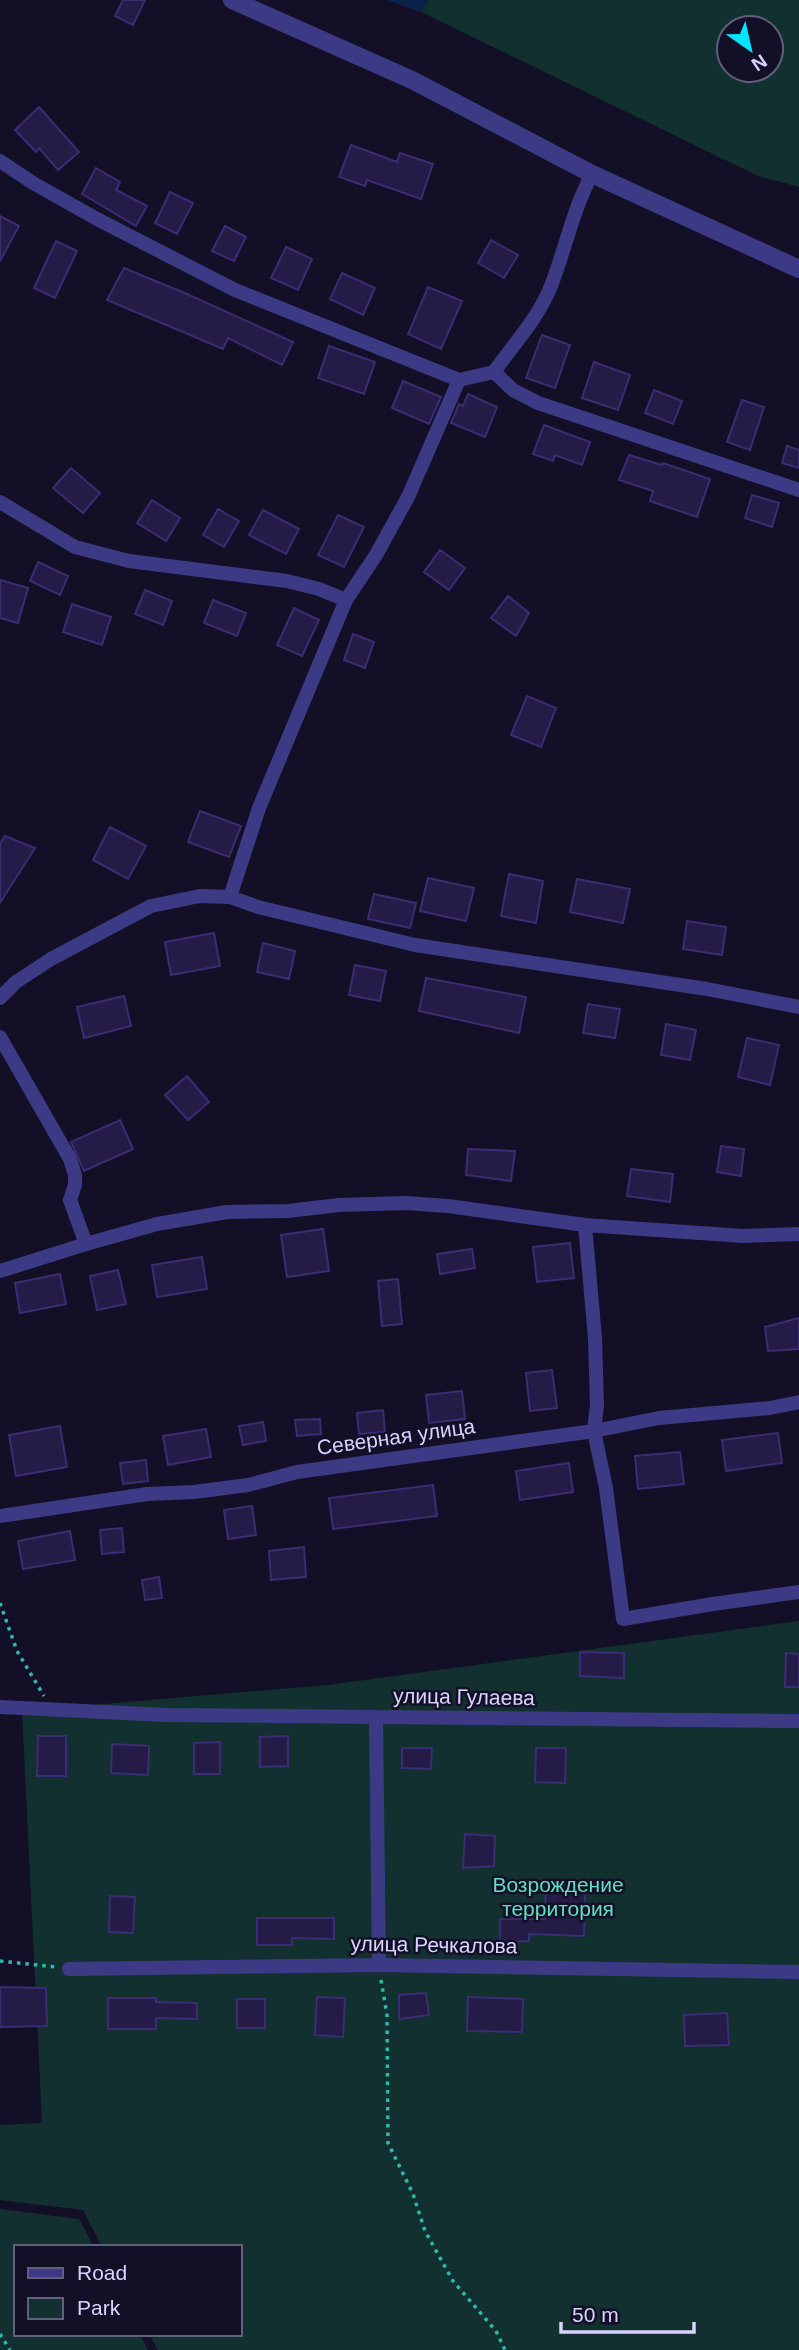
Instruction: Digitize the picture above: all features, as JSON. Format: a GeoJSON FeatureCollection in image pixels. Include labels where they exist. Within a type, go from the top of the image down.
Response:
{"type":"FeatureCollection","features":[{"type":"Feature","properties":{"kind":"street"},"geometry":{"type":"LineString","coordinates":[[232,0],[412,80],[592,174],[799,270]]}},
{"type":"Feature","properties":{"kind":"street"},"geometry":{"type":"LineString","coordinates":[[0,161],[97,219],[235,290],[459,380],[494,372],[535,314],[550,288],[577,202],[592,174]]}},
{"type":"Feature","properties":{"kind":"street"},"geometry":{"type":"LineString","coordinates":[[494,372],[513,390],[538,403],[799,490]]}},
{"type":"Feature","properties":{"kind":"street"},"geometry":{"type":"LineString","coordinates":[[230,897],[259,808],[346,600],[376,555],[408,496],[459,380]]}},
{"type":"Feature","properties":{"kind":"street"},"geometry":{"type":"LineString","coordinates":[[0,502],[75,547],[146,564],[286,581],[346,600]]}},
{"type":"Feature","properties":{"kind":"street"},"geometry":{"type":"LineString","coordinates":[[0,998],[16,982],[51,960],[150,906],[200,896],[230,897],[258,907],[415,944],[707,989],[799,1007]]}},
{"type":"Feature","properties":{"kind":"street"},"geometry":{"type":"LineString","coordinates":[[0,1037],[70,1158],[75,1175],[70,1200],[86,1244]]}},
{"type":"Feature","properties":{"kind":"street"},"geometry":{"type":"LineString","coordinates":[[0,1270],[185,1218],[227,1212],[288,1211],[339,1205],[406,1203],[448,1206],[585,1225],[743,1236],[799,1234]]}},
{"type":"Feature","properties":{"kind":"street"},"geometry":{"type":"LineString","coordinates":[[585,1225],[595,1338],[597,1405],[594,1431],[606,1489],[623,1619],[799,1592]]}},
{"type":"Feature","properties":{"kind":"street","name":"Северная улица"},"geometry":{"type":"LineString","coordinates":[[0,1516],[147,1493],[194,1492],[248,1485],[297,1472],[594,1431],[659,1418],[770,1408],[799,1402]]}},
{"type":"Feature","properties":{"kind":"street"},"geometry":{"type":"LineString","coordinates":[[0,1707],[167,1715],[376,1717]]}},
{"type":"Feature","properties":{"kind":"street","name":"улица Гулаева"},"geometry":{"type":"LineString","coordinates":[[379,1965],[376,1717],[799,1721]]}},
{"type":"Feature","properties":{"kind":"street","name":"улица Речкалова"},"geometry":{"type":"LineString","coordinates":[[69,1969],[379,1965],[799,1972]]}},
{"type":"Feature","properties":{"kind":"path"},"geometry":{"type":"LineString","coordinates":[[0,1604],[17,1651],[52,1709]]}},
{"type":"Feature","properties":{"kind":"path"},"geometry":{"type":"LineString","coordinates":[[0,1961],[69,1969]]}},
{"type":"Feature","properties":{"kind":"path"},"geometry":{"type":"LineString","coordinates":[[379,1965],[387,2015],[388,2143],[413,2194],[425,2231],[453,2281],[496,2331],[505,2350]]}},
{"type":"Feature","properties":{"kind":"path"},"geometry":{"type":"LineString","coordinates":[[0,2333],[10,2350]]}},
{"type":"Feature","properties":{"kind":"green space"},"geometry":{"type":"Polygon","coordinates":[[[428,0],[799,0],[799,187],[758,176],[421,12],[428,0]]]}},
{"type":"Feature","properties":{"kind":"green space","name":"Возрождение территория"},"geometry":{"type":"Polygon","coordinates":[[[799,1621],[799,2350],[158,2350],[150,2336],[242,2336],[242,2245],[101,2245],[83,2210],[0,2200],[0,2125],[42,2123],[22,1711],[328,1685],[799,1621]]]}},
{"type":"Feature","properties":{"kind":"green space"},"geometry":{"type":"Polygon","coordinates":[[[0,2209],[79,2219],[93,2245],[14,2245],[14,2336],[141,2336],[148,2350],[0,2350],[0,2209]]]}},
{"type":"Feature","properties":{"kind":"water"},"geometry":{"type":"Polygon","coordinates":[[[386,0],[428,0],[421,12],[386,0]]]}},
{"type":"Feature","properties":{"kind":"building"},"geometry":{"type":"Polygon","coordinates":[[[123,0],[145,0],[133,25],[115,16],[123,0]]]}},
{"type":"Feature","properties":{"kind":"building"},"geometry":{"type":"Polygon","coordinates":[[[39,107],[79,152],[58,170],[39,148],[36,152],[15,130],[39,107]]]}},
{"type":"Feature","properties":{"kind":"building"},"geometry":{"type":"Polygon","coordinates":[[[351,145],[397,162],[400,153],[433,164],[421,199],[367,180],[365,186],[339,177],[351,145]]]}},
{"type":"Feature","properties":{"kind":"building"},"geometry":{"type":"Polygon","coordinates":[[[96,168],[120,182],[116,190],[147,206],[136,226],[82,194],[96,168]]]}},
{"type":"Feature","properties":{"kind":"building"},"geometry":{"type":"Polygon","coordinates":[[[170,192],[193,203],[177,234],[155,223],[170,192]]]}},
{"type":"Feature","properties":{"kind":"building"},"geometry":{"type":"Polygon","coordinates":[[[0,216],[19,226],[0,261],[0,216]]]}},
{"type":"Feature","properties":{"kind":"building"},"geometry":{"type":"Polygon","coordinates":[[[225,226],[246,237],[234,261],[212,251],[225,226]]]}},
{"type":"Feature","properties":{"kind":"building"},"geometry":{"type":"Polygon","coordinates":[[[491,240],[518,255],[504,278],[478,263],[491,240]]]}},
{"type":"Feature","properties":{"kind":"building"},"geometry":{"type":"Polygon","coordinates":[[[56,241],[77,251],[55,298],[34,288],[56,241]]]}},
{"type":"Feature","properties":{"kind":"building"},"geometry":{"type":"Polygon","coordinates":[[[286,247],[312,259],[298,290],[271,278],[286,247]]]}},
{"type":"Feature","properties":{"kind":"building"},"geometry":{"type":"Polygon","coordinates":[[[124,268],[293,342],[282,365],[228,338],[223,349],[107,300],[124,268]]]}},
{"type":"Feature","properties":{"kind":"building"},"geometry":{"type":"Polygon","coordinates":[[[342,273],[375,288],[363,315],[330,299],[342,273]]]}},
{"type":"Feature","properties":{"kind":"building"},"geometry":{"type":"Polygon","coordinates":[[[428,287],[462,301],[441,349],[408,334],[428,287]]]}},
{"type":"Feature","properties":{"kind":"building"},"geometry":{"type":"Polygon","coordinates":[[[542,335],[570,345],[555,388],[526,378],[542,335]]]}},
{"type":"Feature","properties":{"kind":"building"},"geometry":{"type":"Polygon","coordinates":[[[329,346],[375,362],[364,394],[318,378],[329,346]]]}},
{"type":"Feature","properties":{"kind":"building"},"geometry":{"type":"Polygon","coordinates":[[[594,362],[630,375],[618,410],[582,398],[594,362]]]}},
{"type":"Feature","properties":{"kind":"building"},"geometry":{"type":"Polygon","coordinates":[[[403,381],[441,397],[429,424],[392,408],[403,381]]]}},
{"type":"Feature","properties":{"kind":"building"},"geometry":{"type":"Polygon","coordinates":[[[654,390],[682,401],[673,424],[645,413],[654,390]]]}},
{"type":"Feature","properties":{"kind":"building"},"geometry":{"type":"Polygon","coordinates":[[[468,394],[497,407],[485,437],[451,423],[459,404],[463,406],[468,394]]]}},
{"type":"Feature","properties":{"kind":"building"},"geometry":{"type":"Polygon","coordinates":[[[742,400],[764,407],[750,450],[727,442],[742,400]]]}},
{"type":"Feature","properties":{"kind":"building"},"geometry":{"type":"Polygon","coordinates":[[[544,425],[590,442],[582,465],[555,455],[553,461],[533,454],[544,425]]]}},
{"type":"Feature","properties":{"kind":"building"},"geometry":{"type":"Polygon","coordinates":[[[787,446],[799,450],[799,468],[782,463],[787,446]]]}},
{"type":"Feature","properties":{"kind":"building"},"geometry":{"type":"Polygon","coordinates":[[[629,455],[710,479],[697,517],[650,501],[653,491],[619,480],[629,455]]]}},
{"type":"Feature","properties":{"kind":"building"},"geometry":{"type":"Polygon","coordinates":[[[71,468],[100,493],[83,513],[53,488],[71,468]]]}},
{"type":"Feature","properties":{"kind":"building"},"geometry":{"type":"Polygon","coordinates":[[[752,495],[779,503],[772,527],[745,518],[752,495]]]}},
{"type":"Feature","properties":{"kind":"building"},"geometry":{"type":"Polygon","coordinates":[[[152,500],[180,518],[166,541],[137,523],[152,500]]]}},
{"type":"Feature","properties":{"kind":"building"},"geometry":{"type":"Polygon","coordinates":[[[218,509],[239,521],[224,547],[203,535],[218,509]]]}},
{"type":"Feature","properties":{"kind":"building"},"geometry":{"type":"Polygon","coordinates":[[[263,510],[299,529],[286,554],[249,535],[263,510]]]}},
{"type":"Feature","properties":{"kind":"building"},"geometry":{"type":"Polygon","coordinates":[[[338,515],[364,527],[344,567],[318,555],[338,515]]]}},
{"type":"Feature","properties":{"kind":"building"},"geometry":{"type":"Polygon","coordinates":[[[440,550],[465,568],[449,590],[424,572],[440,550]]]}},
{"type":"Feature","properties":{"kind":"building"},"geometry":{"type":"Polygon","coordinates":[[[38,562],[68,576],[60,595],[30,581],[38,562]]]}},
{"type":"Feature","properties":{"kind":"building"},"geometry":{"type":"Polygon","coordinates":[[[0,580],[28,588],[18,623],[0,618],[0,580]]]}},
{"type":"Feature","properties":{"kind":"building"},"geometry":{"type":"Polygon","coordinates":[[[145,590],[172,601],[163,625],[135,614],[145,590]]]}},
{"type":"Feature","properties":{"kind":"building"},"geometry":{"type":"Polygon","coordinates":[[[508,596],[529,613],[516,636],[491,618],[508,596]]]}},
{"type":"Feature","properties":{"kind":"building"},"geometry":{"type":"Polygon","coordinates":[[[213,600],[246,613],[237,636],[204,623],[213,600]]]}},
{"type":"Feature","properties":{"kind":"building"},"geometry":{"type":"Polygon","coordinates":[[[72,604],[111,617],[102,645],[63,632],[72,604]]]}},
{"type":"Feature","properties":{"kind":"building"},"geometry":{"type":"Polygon","coordinates":[[[294,608],[319,620],[302,656],[277,645],[294,608]]]}},
{"type":"Feature","properties":{"kind":"building"},"geometry":{"type":"Polygon","coordinates":[[[353,634],[374,642],[365,668],[344,660],[353,634]]]}},
{"type":"Feature","properties":{"kind":"building"},"geometry":{"type":"Polygon","coordinates":[[[527,696],[556,708],[541,747],[511,735],[527,696]]]}},
{"type":"Feature","properties":{"kind":"building"},"geometry":{"type":"Polygon","coordinates":[[[200,811],[241,826],[229,857],[188,842],[200,811]]]}},
{"type":"Feature","properties":{"kind":"building"},"geometry":{"type":"Polygon","coordinates":[[[110,827],[146,846],[128,879],[93,860],[110,827]]]}},
{"type":"Feature","properties":{"kind":"building"},"geometry":{"type":"Polygon","coordinates":[[[5,836],[35,848],[0,903],[0,844],[5,836]]]}},
{"type":"Feature","properties":{"kind":"building"},"geometry":{"type":"Polygon","coordinates":[[[509,874],[543,881],[536,923],[501,916],[509,874]]]}},
{"type":"Feature","properties":{"kind":"building"},"geometry":{"type":"Polygon","coordinates":[[[428,878],[474,888],[466,921],[420,911],[428,878]]]}},
{"type":"Feature","properties":{"kind":"building"},"geometry":{"type":"Polygon","coordinates":[[[577,879],[630,889],[623,923],[570,912],[577,879]]]}},
{"type":"Feature","properties":{"kind":"building"},"geometry":{"type":"Polygon","coordinates":[[[374,894],[416,903],[410,928],[368,919],[374,894]]]}},
{"type":"Feature","properties":{"kind":"building"},"geometry":{"type":"Polygon","coordinates":[[[687,921],[726,927],[722,955],[683,949],[687,921]]]}},
{"type":"Feature","properties":{"kind":"building"},"geometry":{"type":"Polygon","coordinates":[[[214,933],[220,966],[171,975],[165,942],[214,933]]]}},
{"type":"Feature","properties":{"kind":"building"},"geometry":{"type":"Polygon","coordinates":[[[263,943],[295,951],[289,979],[257,972],[263,943]]]}},
{"type":"Feature","properties":{"kind":"building"},"geometry":{"type":"Polygon","coordinates":[[[355,965],[386,971],[380,1001],[349,995],[355,965]]]}},
{"type":"Feature","properties":{"kind":"building"},"geometry":{"type":"Polygon","coordinates":[[[426,978],[526,997],[519,1033],[419,1011],[426,978]]]}},
{"type":"Feature","properties":{"kind":"building"},"geometry":{"type":"Polygon","coordinates":[[[124,996],[131,1026],[84,1038],[77,1007],[124,996]]]}},
{"type":"Feature","properties":{"kind":"building"},"geometry":{"type":"Polygon","coordinates":[[[588,1004],[620,1009],[615,1038],[583,1033],[588,1004]]]}},
{"type":"Feature","properties":{"kind":"building"},"geometry":{"type":"Polygon","coordinates":[[[666,1024],[696,1030],[690,1060],[661,1055],[666,1024]]]}},
{"type":"Feature","properties":{"kind":"building"},"geometry":{"type":"Polygon","coordinates":[[[747,1038],[779,1045],[770,1085],[738,1077],[747,1038]]]}},
{"type":"Feature","properties":{"kind":"building"},"geometry":{"type":"Polygon","coordinates":[[[187,1076],[209,1102],[188,1120],[165,1095],[187,1076]]]}},
{"type":"Feature","properties":{"kind":"building"},"geometry":{"type":"Polygon","coordinates":[[[120,1120],[133,1149],[84,1171],[71,1142],[120,1120]]]}},
{"type":"Feature","properties":{"kind":"building"},"geometry":{"type":"Polygon","coordinates":[[[721,1146],[744,1149],[741,1176],[717,1172],[721,1146]]]}},
{"type":"Feature","properties":{"kind":"building"},"geometry":{"type":"Polygon","coordinates":[[[468,1149],[515,1151],[511,1181],[466,1175],[468,1149]]]}},
{"type":"Feature","properties":{"kind":"building"},"geometry":{"type":"Polygon","coordinates":[[[631,1169],[673,1174],[670,1202],[627,1196],[631,1169]]]}},
{"type":"Feature","properties":{"kind":"building"},"geometry":{"type":"Polygon","coordinates":[[[323,1229],[329,1271],[287,1277],[281,1235],[323,1229]]]}},
{"type":"Feature","properties":{"kind":"building"},"geometry":{"type":"Polygon","coordinates":[[[570,1243],[574,1278],[537,1282],[533,1247],[570,1243]]]}},
{"type":"Feature","properties":{"kind":"building"},"geometry":{"type":"Polygon","coordinates":[[[472,1249],[475,1268],[440,1274],[437,1254],[472,1249]]]}},
{"type":"Feature","properties":{"kind":"building"},"geometry":{"type":"Polygon","coordinates":[[[202,1257],[207,1289],[157,1297],[152,1265],[202,1257]]]}},
{"type":"Feature","properties":{"kind":"building"},"geometry":{"type":"Polygon","coordinates":[[[118,1270],[126,1304],[97,1310],[90,1276],[118,1270]]]}},
{"type":"Feature","properties":{"kind":"building"},"geometry":{"type":"Polygon","coordinates":[[[60,1274],[66,1304],[20,1313],[15,1283],[60,1274]]]}},
{"type":"Feature","properties":{"kind":"building"},"geometry":{"type":"Polygon","coordinates":[[[398,1279],[402,1324],[382,1326],[378,1281],[398,1279]]]}},
{"type":"Feature","properties":{"kind":"building"},"geometry":{"type":"Polygon","coordinates":[[[799,1318],[799,1349],[768,1351],[765,1327],[799,1318]]]}},
{"type":"Feature","properties":{"kind":"building"},"geometry":{"type":"Polygon","coordinates":[[[552,1370],[557,1408],[530,1411],[526,1373],[552,1370]]]}},
{"type":"Feature","properties":{"kind":"building"},"geometry":{"type":"Polygon","coordinates":[[[462,1391],[465,1419],[429,1423],[426,1395],[462,1391]]]}},
{"type":"Feature","properties":{"kind":"building"},"geometry":{"type":"Polygon","coordinates":[[[383,1410],[385,1432],[359,1434],[357,1413],[383,1410]]]}},
{"type":"Feature","properties":{"kind":"building"},"geometry":{"type":"Polygon","coordinates":[[[320,1419],[321,1434],[297,1436],[295,1420],[320,1419]]]}},
{"type":"Feature","properties":{"kind":"building"},"geometry":{"type":"Polygon","coordinates":[[[263,1422],[266,1441],[243,1445],[239,1426],[263,1422]]]}},
{"type":"Feature","properties":{"kind":"building"},"geometry":{"type":"Polygon","coordinates":[[[60,1426],[67,1467],[16,1476],[9,1435],[60,1426]]]}},
{"type":"Feature","properties":{"kind":"building"},"geometry":{"type":"Polygon","coordinates":[[[206,1429],[211,1457],[168,1465],[163,1436],[206,1429]]]}},
{"type":"Feature","properties":{"kind":"building"},"geometry":{"type":"Polygon","coordinates":[[[778,1433],[782,1463],[726,1471],[722,1440],[778,1433]]]}},
{"type":"Feature","properties":{"kind":"building"},"geometry":{"type":"Polygon","coordinates":[[[680,1452],[684,1484],[638,1489],[635,1456],[680,1452]]]}},
{"type":"Feature","properties":{"kind":"building"},"geometry":{"type":"Polygon","coordinates":[[[146,1460],[148,1481],[123,1484],[120,1463],[146,1460]]]}},
{"type":"Feature","properties":{"kind":"building"},"geometry":{"type":"Polygon","coordinates":[[[569,1463],[573,1492],[520,1500],[516,1471],[569,1463]]]}},
{"type":"Feature","properties":{"kind":"building"},"geometry":{"type":"Polygon","coordinates":[[[433,1485],[437,1516],[333,1529],[329,1498],[433,1485]]]}},
{"type":"Feature","properties":{"kind":"building"},"geometry":{"type":"Polygon","coordinates":[[[252,1506],[256,1535],[228,1539],[224,1510],[252,1506]]]}},
{"type":"Feature","properties":{"kind":"building"},"geometry":{"type":"Polygon","coordinates":[[[122,1528],[124,1552],[102,1554],[100,1530],[122,1528]]]}},
{"type":"Feature","properties":{"kind":"building"},"geometry":{"type":"Polygon","coordinates":[[[70,1531],[75,1560],[23,1569],[18,1541],[70,1531]]]}},
{"type":"Feature","properties":{"kind":"building"},"geometry":{"type":"Polygon","coordinates":[[[304,1547],[306,1577],[271,1580],[269,1551],[304,1547]]]}},
{"type":"Feature","properties":{"kind":"building"},"geometry":{"type":"Polygon","coordinates":[[[159,1577],[162,1598],[145,1600],[142,1580],[159,1577]]]}},
{"type":"Feature","properties":{"kind":"building"},"geometry":{"type":"Polygon","coordinates":[[[580,1652],[624,1653],[624,1678],[580,1676],[580,1652]]]}},
{"type":"Feature","properties":{"kind":"building"},"geometry":{"type":"Polygon","coordinates":[[[786,1653],[799,1654],[799,1687],[785,1687],[786,1653]]]}},
{"type":"Feature","properties":{"kind":"building"},"geometry":{"type":"Polygon","coordinates":[[[38,1736],[66,1736],[66,1776],[37,1776],[38,1736]]]}},
{"type":"Feature","properties":{"kind":"building"},"geometry":{"type":"Polygon","coordinates":[[[288,1736],[288,1766],[260,1767],[260,1737],[288,1736]]]}},
{"type":"Feature","properties":{"kind":"building"},"geometry":{"type":"Polygon","coordinates":[[[220,1742],[220,1774],[194,1774],[194,1743],[220,1742]]]}},
{"type":"Feature","properties":{"kind":"building"},"geometry":{"type":"Polygon","coordinates":[[[112,1744],[149,1746],[148,1775],[111,1773],[112,1744]]]}},
{"type":"Feature","properties":{"kind":"building"},"geometry":{"type":"Polygon","coordinates":[[[402,1748],[432,1748],[431,1769],[402,1768],[402,1748]]]}},
{"type":"Feature","properties":{"kind":"building"},"geometry":{"type":"Polygon","coordinates":[[[536,1748],[566,1748],[565,1783],[535,1782],[536,1748]]]}},
{"type":"Feature","properties":{"kind":"building"},"geometry":{"type":"Polygon","coordinates":[[[465,1834],[495,1836],[494,1866],[463,1868],[465,1834]]]}},
{"type":"Feature","properties":{"kind":"building"},"geometry":{"type":"Polygon","coordinates":[[[546,1885],[585,1886],[584,1936],[529,1934],[529,1941],[500,1942],[500,1919],[545,1919],[546,1885]]]}},
{"type":"Feature","properties":{"kind":"building"},"geometry":{"type":"Polygon","coordinates":[[[110,1896],[135,1897],[133,1933],[109,1932],[110,1896]]]}},
{"type":"Feature","properties":{"kind":"building"},"geometry":{"type":"Polygon","coordinates":[[[257,1918],[334,1918],[334,1939],[292,1938],[292,1945],[257,1945],[257,1918]]]}},
{"type":"Feature","properties":{"kind":"building"},"geometry":{"type":"Polygon","coordinates":[[[0,1987],[46,1988],[47,2026],[0,2027],[0,1987]]]}},
{"type":"Feature","properties":{"kind":"building"},"geometry":{"type":"Polygon","coordinates":[[[426,1993],[429,2015],[399,2019],[399,1995],[426,1993]]]}},
{"type":"Feature","properties":{"kind":"building"},"geometry":{"type":"Polygon","coordinates":[[[317,1997],[345,1998],[343,2037],[315,2035],[317,1997]]]}},
{"type":"Feature","properties":{"kind":"building"},"geometry":{"type":"Polygon","coordinates":[[[468,1997],[523,1999],[522,2032],[467,2031],[468,1997]]]}},
{"type":"Feature","properties":{"kind":"building"},"geometry":{"type":"Polygon","coordinates":[[[108,1998],[156,1998],[156,2002],[197,2003],[197,2019],[156,2018],[156,2029],[108,2029],[108,1998]]]}},
{"type":"Feature","properties":{"kind":"building"},"geometry":{"type":"Polygon","coordinates":[[[237,1999],[265,1999],[265,2028],[237,2028],[237,1999]]]}},
{"type":"Feature","properties":{"kind":"building"},"geometry":{"type":"Polygon","coordinates":[[[727,2013],[729,2045],[685,2046],[684,2015],[727,2013]]]}}]}
